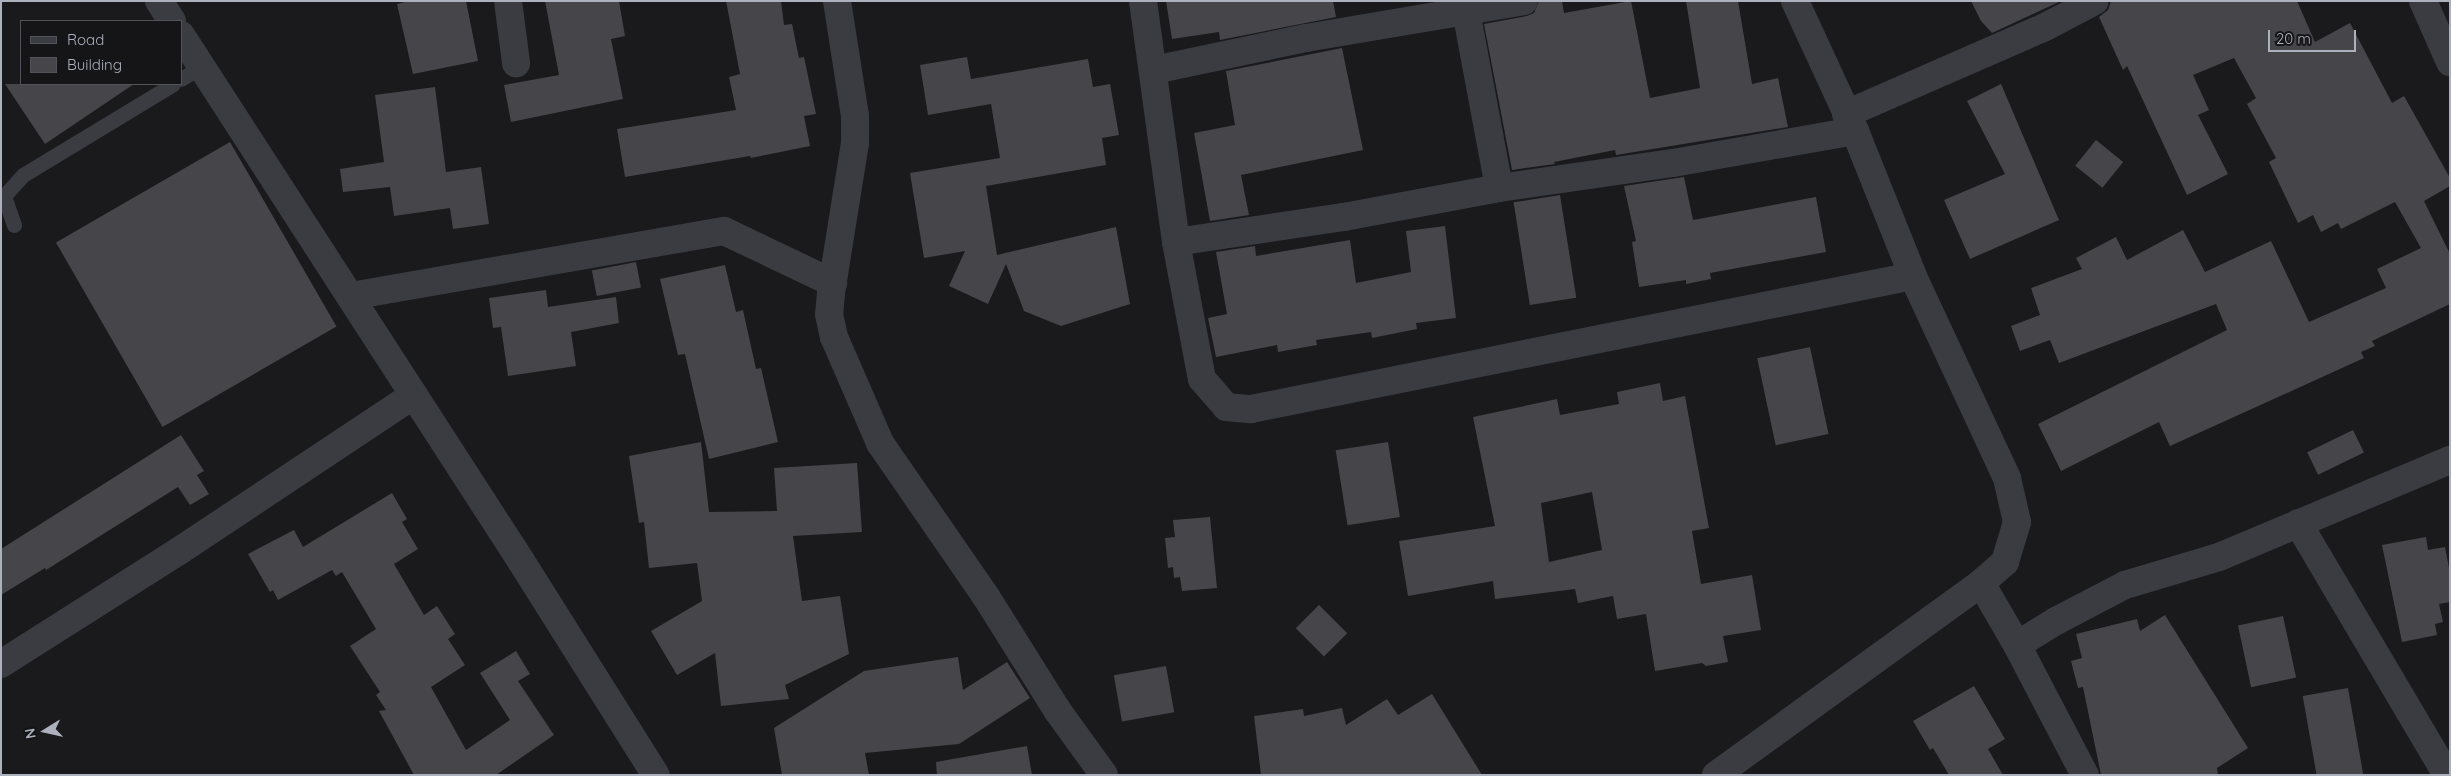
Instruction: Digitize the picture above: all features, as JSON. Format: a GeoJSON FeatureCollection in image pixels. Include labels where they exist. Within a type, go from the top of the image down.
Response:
{"type":"FeatureCollection","features":[{"type":"Feature","properties":{"kind":"street"},"geometry":{"type":"LineString","coordinates":[[159,1],[171,20]]}},
{"type":"Feature","properties":{"kind":"street"},"geometry":{"type":"LineString","coordinates":[[508,1],[516,63]]}},
{"type":"Feature","properties":{"kind":"street"},"geometry":{"type":"LineString","coordinates":[[837,1],[855,116],[855,144],[829,314],[834,337],[880,443],[985,595],[1057,710],[1104,775]]}},
{"type":"Feature","properties":{"kind":"street"},"geometry":{"type":"LineString","coordinates":[[1143,1],[1154,70],[1176,242],[1202,379],[1226,407],[1251,409],[1913,276]]}},
{"type":"Feature","properties":{"kind":"street"},"geometry":{"type":"LineString","coordinates":[[1154,70],[1306,38],[1524,1]]}},
{"type":"Feature","properties":{"kind":"street"},"geometry":{"type":"LineString","coordinates":[[1716,775],[1981,583],[2005,562],[2017,522],[2007,478],[1913,276],[1851,123],[1795,1]]}},
{"type":"Feature","properties":{"kind":"street"},"geometry":{"type":"LineString","coordinates":[[1176,242],[1344,217],[1499,188],[1673,163],[1851,123],[2095,1]]}},
{"type":"Feature","properties":{"kind":"street"},"geometry":{"type":"LineString","coordinates":[[2423,1],[2450,62]]}},
{"type":"Feature","properties":{"kind":"street"},"geometry":{"type":"LineString","coordinates":[[1466,11],[1499,188]]}},
{"type":"Feature","properties":{"kind":"street"},"geometry":{"type":"LineString","coordinates":[[182,38],[192,73],[351,296],[656,775]]}},
{"type":"Feature","properties":{"kind":"street"},"geometry":{"type":"LineString","coordinates":[[351,296],[724,231],[833,282]]}},
{"type":"Feature","properties":{"kind":"street"},"geometry":{"type":"LineString","coordinates":[[1,664],[179,551],[414,395]]}},
{"type":"Feature","properties":{"kind":"street"},"geometry":{"type":"LineString","coordinates":[[2017,645],[2056,620],[2125,585],[2219,557],[2450,460]]}},
{"type":"Feature","properties":{"kind":"street"},"geometry":{"type":"LineString","coordinates":[[2298,523],[2447,775]]}},
{"type":"Feature","properties":{"kind":"street"},"geometry":{"type":"LineString","coordinates":[[1981,583],[2017,645],[2086,775]]}},
{"type":"Feature","properties":{"kind":"lane"},"geometry":{"type":"LineString","coordinates":[[14,225],[4,196],[23,175],[171,85]]}},
{"type":"Feature","properties":{"kind":"building"},"geometry":{"type":"Polygon","coordinates":[[[409,1],[466,1],[478,61],[413,74],[397,4],[409,1]]]}},
{"type":"Feature","properties":{"kind":"building"},"geometry":{"type":"Polygon","coordinates":[[[545,1],[619,1],[625,36],[611,39],[623,99],[511,122],[504,85],[559,75],[545,1]]]}},
{"type":"Feature","properties":{"kind":"building"},"geometry":{"type":"Polygon","coordinates":[[[726,1],[781,1],[784,25],[792,24],[799,58],[804,57],[816,114],[804,116],[810,146],[751,158],[750,156],[625,177],[617,129],[736,110],[729,77],[740,74],[726,1]]]}},
{"type":"Feature","properties":{"kind":"building"},"geometry":{"type":"Polygon","coordinates":[[[1166,1],[1333,1],[1336,17],[1220,40],[1219,32],[1172,39],[1166,1]]]}},
{"type":"Feature","properties":{"kind":"building"},"geometry":{"type":"Polygon","coordinates":[[[1539,1],[1562,1],[1564,13],[1631,1],[1650,98],[1700,88],[1686,1],[1738,1],[1752,84],[1778,78],[1788,127],[1616,155],[1615,150],[1554,162],[1555,164],[1512,170],[1484,24],[1527,16],[1534,13],[1539,1]]]}},
{"type":"Feature","properties":{"kind":"building"},"geometry":{"type":"Polygon","coordinates":[[[1971,1],[2061,1],[1992,33],[1981,21],[1971,1]]]}},
{"type":"Feature","properties":{"kind":"building"},"geometry":{"type":"Polygon","coordinates":[[[2111,1],[2297,1],[2315,42],[2350,23],[2392,103],[2404,96],[2450,178],[2450,186],[2424,201],[2450,254],[2450,304],[2372,341],[2375,346],[2361,352],[2364,358],[2170,446],[2159,422],[2061,471],[2038,424],[2227,330],[2216,304],[2059,363],[2050,340],[2020,351],[2011,326],[2040,315],[2031,288],[2082,269],[2076,258],[2116,237],[2127,260],[2183,230],[2205,272],[2271,241],[2309,322],[2386,288],[2377,269],[2421,248],[2395,202],[2341,229],[2338,223],[2321,232],[2313,215],[2298,223],[2269,162],[2276,158],[2247,104],[2256,98],[2234,58],[2193,75],[2209,110],[2198,115],[2228,174],[2187,195],[2127,66],[2123,70],[2099,17],[2108,10],[2111,1]]]}},
{"type":"Feature","properties":{"kind":"building"},"geometry":{"type":"Polygon","coordinates":[[[1342,48],[1363,150],[1241,175],[1249,215],[1210,221],[1194,133],[1235,125],[1226,71],[1342,48]]]}},
{"type":"Feature","properties":{"kind":"building"},"geometry":{"type":"Polygon","coordinates":[[[967,57],[971,79],[1088,59],[1093,87],[1110,84],[1119,135],[1102,138],[1106,165],[986,186],[997,255],[1116,227],[1130,304],[1061,326],[1024,311],[1006,264],[988,304],[949,286],[965,251],[924,258],[910,173],[1000,158],[991,104],[928,115],[920,65],[967,57]]]}},
{"type":"Feature","properties":{"kind":"building"},"geometry":{"type":"Polygon","coordinates":[[[5,84],[133,85],[45,144],[5,84]]]}},
{"type":"Feature","properties":{"kind":"building"},"geometry":{"type":"Polygon","coordinates":[[[2001,84],[2059,220],[1970,259],[1944,200],[2005,174],[1967,101],[2001,84]]]}},
{"type":"Feature","properties":{"kind":"building"},"geometry":{"type":"Polygon","coordinates":[[[435,87],[446,172],[481,167],[489,224],[453,229],[450,208],[394,216],[390,187],[343,192],[340,169],[384,162],[375,95],[435,87]]]}},
{"type":"Feature","properties":{"kind":"building"},"geometry":{"type":"Polygon","coordinates":[[[2096,140],[2123,162],[2102,188],[2075,166],[2096,140]]]}},
{"type":"Feature","properties":{"kind":"building"},"geometry":{"type":"Polygon","coordinates":[[[230,142],[337,326],[162,427],[56,242],[230,142]]]}},
{"type":"Feature","properties":{"kind":"building"},"geometry":{"type":"Polygon","coordinates":[[[1684,177],[1693,220],[1816,197],[1826,252],[1710,273],[1711,279],[1686,284],[1686,280],[1639,287],[1632,242],[1636,241],[1624,186],[1684,177]]]}},
{"type":"Feature","properties":{"kind":"building"},"geometry":{"type":"Polygon","coordinates":[[[1560,195],[1576,298],[1530,305],[1514,202],[1560,195]]]}},
{"type":"Feature","properties":{"kind":"building"},"geometry":{"type":"Polygon","coordinates":[[[1445,226],[1456,318],[1416,323],[1417,329],[1372,338],[1371,332],[1316,340],[1317,345],[1278,352],[1277,345],[1216,357],[1208,318],[1227,314],[1216,252],[1255,246],[1256,256],[1350,240],[1356,283],[1411,272],[1406,231],[1445,226]]]}},
{"type":"Feature","properties":{"kind":"building"},"geometry":{"type":"Polygon","coordinates":[[[636,262],[641,288],[597,296],[592,271],[636,262]]]}},
{"type":"Feature","properties":{"kind":"building"},"geometry":{"type":"Polygon","coordinates":[[[725,265],[736,312],[743,310],[756,369],[761,368],[778,442],[709,459],[685,354],[678,355],[660,279],[725,265]]]}},
{"type":"Feature","properties":{"kind":"building"},"geometry":{"type":"Polygon","coordinates":[[[546,290],[548,307],[616,297],[619,323],[571,332],[576,366],[508,376],[501,327],[493,328],[489,298],[546,290]]]}},
{"type":"Feature","properties":{"kind":"building"},"geometry":{"type":"Polygon","coordinates":[[[1810,347],[1829,434],[1776,445],[1757,358],[1810,347]]]}},
{"type":"Feature","properties":{"kind":"building"},"geometry":{"type":"Polygon","coordinates":[[[1660,383],[1663,401],[1685,396],[1709,528],[1692,531],[1701,584],[1752,575],[1761,630],[1723,636],[1728,662],[1706,666],[1702,663],[1655,671],[1646,614],[1617,619],[1613,596],[1578,603],[1575,589],[1495,599],[1493,581],[1408,596],[1399,541],[1495,526],[1473,417],[1557,399],[1560,415],[1619,404],[1617,392],[1660,383]],[[1592,492],[1541,503],[1549,562],[1602,550],[1592,492]]]}},
{"type":"Feature","properties":{"kind":"building"},"geometry":{"type":"Polygon","coordinates":[[[2353,430],[2364,452],[2318,475],[2307,452],[2353,430]]]}},
{"type":"Feature","properties":{"kind":"building"},"geometry":{"type":"Polygon","coordinates":[[[181,435],[204,471],[197,475],[209,494],[190,505],[178,487],[46,570],[45,568],[1,595],[1,549],[181,435]]]}},
{"type":"Feature","properties":{"kind":"building"},"geometry":{"type":"Polygon","coordinates":[[[701,442],[709,512],[777,511],[774,468],[857,463],[862,532],[793,536],[802,601],[840,596],[849,654],[785,685],[789,699],[721,706],[715,653],[677,675],[651,631],[702,601],[697,563],[649,568],[644,522],[639,523],[629,456],[701,442]]]}},
{"type":"Feature","properties":{"kind":"building"},"geometry":{"type":"Polygon","coordinates":[[[1388,442],[1400,517],[1348,525],[1336,450],[1388,442]]]}},
{"type":"Feature","properties":{"kind":"building"},"geometry":{"type":"Polygon","coordinates":[[[392,493],[407,519],[402,522],[418,549],[394,564],[424,615],[437,606],[455,634],[448,639],[465,665],[431,687],[466,750],[510,720],[480,673],[516,651],[530,674],[518,681],[554,735],[496,775],[414,775],[379,711],[386,710],[376,695],[380,692],[350,646],[376,629],[342,572],[336,576],[332,570],[278,600],[273,590],[270,592],[248,554],[294,530],[303,547],[392,493]]]}},
{"type":"Feature","properties":{"kind":"building"},"geometry":{"type":"Polygon","coordinates":[[[1210,517],[1217,588],[1182,591],[1180,577],[1174,578],[1173,567],[1168,568],[1165,538],[1175,537],[1173,520],[1210,517]]]}},
{"type":"Feature","properties":{"kind":"building"},"geometry":{"type":"Polygon","coordinates":[[[2426,537],[2428,550],[2445,547],[2450,573],[2450,602],[2439,604],[2443,622],[2435,624],[2437,635],[2402,642],[2382,545],[2426,537]]]}},
{"type":"Feature","properties":{"kind":"building"},"geometry":{"type":"Polygon","coordinates":[[[1319,605],[1347,633],[1324,657],[1296,628],[1319,605]]]}},
{"type":"Feature","properties":{"kind":"building"},"geometry":{"type":"Polygon","coordinates":[[[2165,615],[2248,748],[2217,768],[2218,775],[2101,775],[2083,687],[2078,688],[2071,661],[2082,658],[2076,634],[2137,619],[2140,631],[2165,615]]]}},
{"type":"Feature","properties":{"kind":"building"},"geometry":{"type":"Polygon","coordinates":[[[2283,616],[2296,678],[2251,687],[2238,626],[2283,616]]]}},
{"type":"Feature","properties":{"kind":"building"},"geometry":{"type":"Polygon","coordinates":[[[958,657],[963,690],[1007,662],[1030,698],[959,744],[865,753],[869,775],[782,775],[774,728],[864,671],[958,657]]]}},
{"type":"Feature","properties":{"kind":"building"},"geometry":{"type":"Polygon","coordinates":[[[1166,666],[1174,712],[1122,721],[1114,675],[1166,666]]]}},
{"type":"Feature","properties":{"kind":"building"},"geometry":{"type":"Polygon","coordinates":[[[1974,686],[2005,739],[1988,749],[2003,775],[1949,775],[1933,748],[1930,750],[1913,721],[1974,686]]]}},
{"type":"Feature","properties":{"kind":"building"},"geometry":{"type":"Polygon","coordinates":[[[2348,688],[2363,775],[2317,775],[2303,696],[2348,688]]]}},
{"type":"Feature","properties":{"kind":"building"},"geometry":{"type":"Polygon","coordinates":[[[1432,694],[1482,775],[1261,775],[1254,716],[1303,709],[1304,716],[1342,708],[1346,725],[1387,699],[1398,715],[1432,694]]]}},
{"type":"Feature","properties":{"kind":"building"},"geometry":{"type":"Polygon","coordinates":[[[1027,746],[1032,775],[937,775],[936,762],[1027,746]]]}}]}
